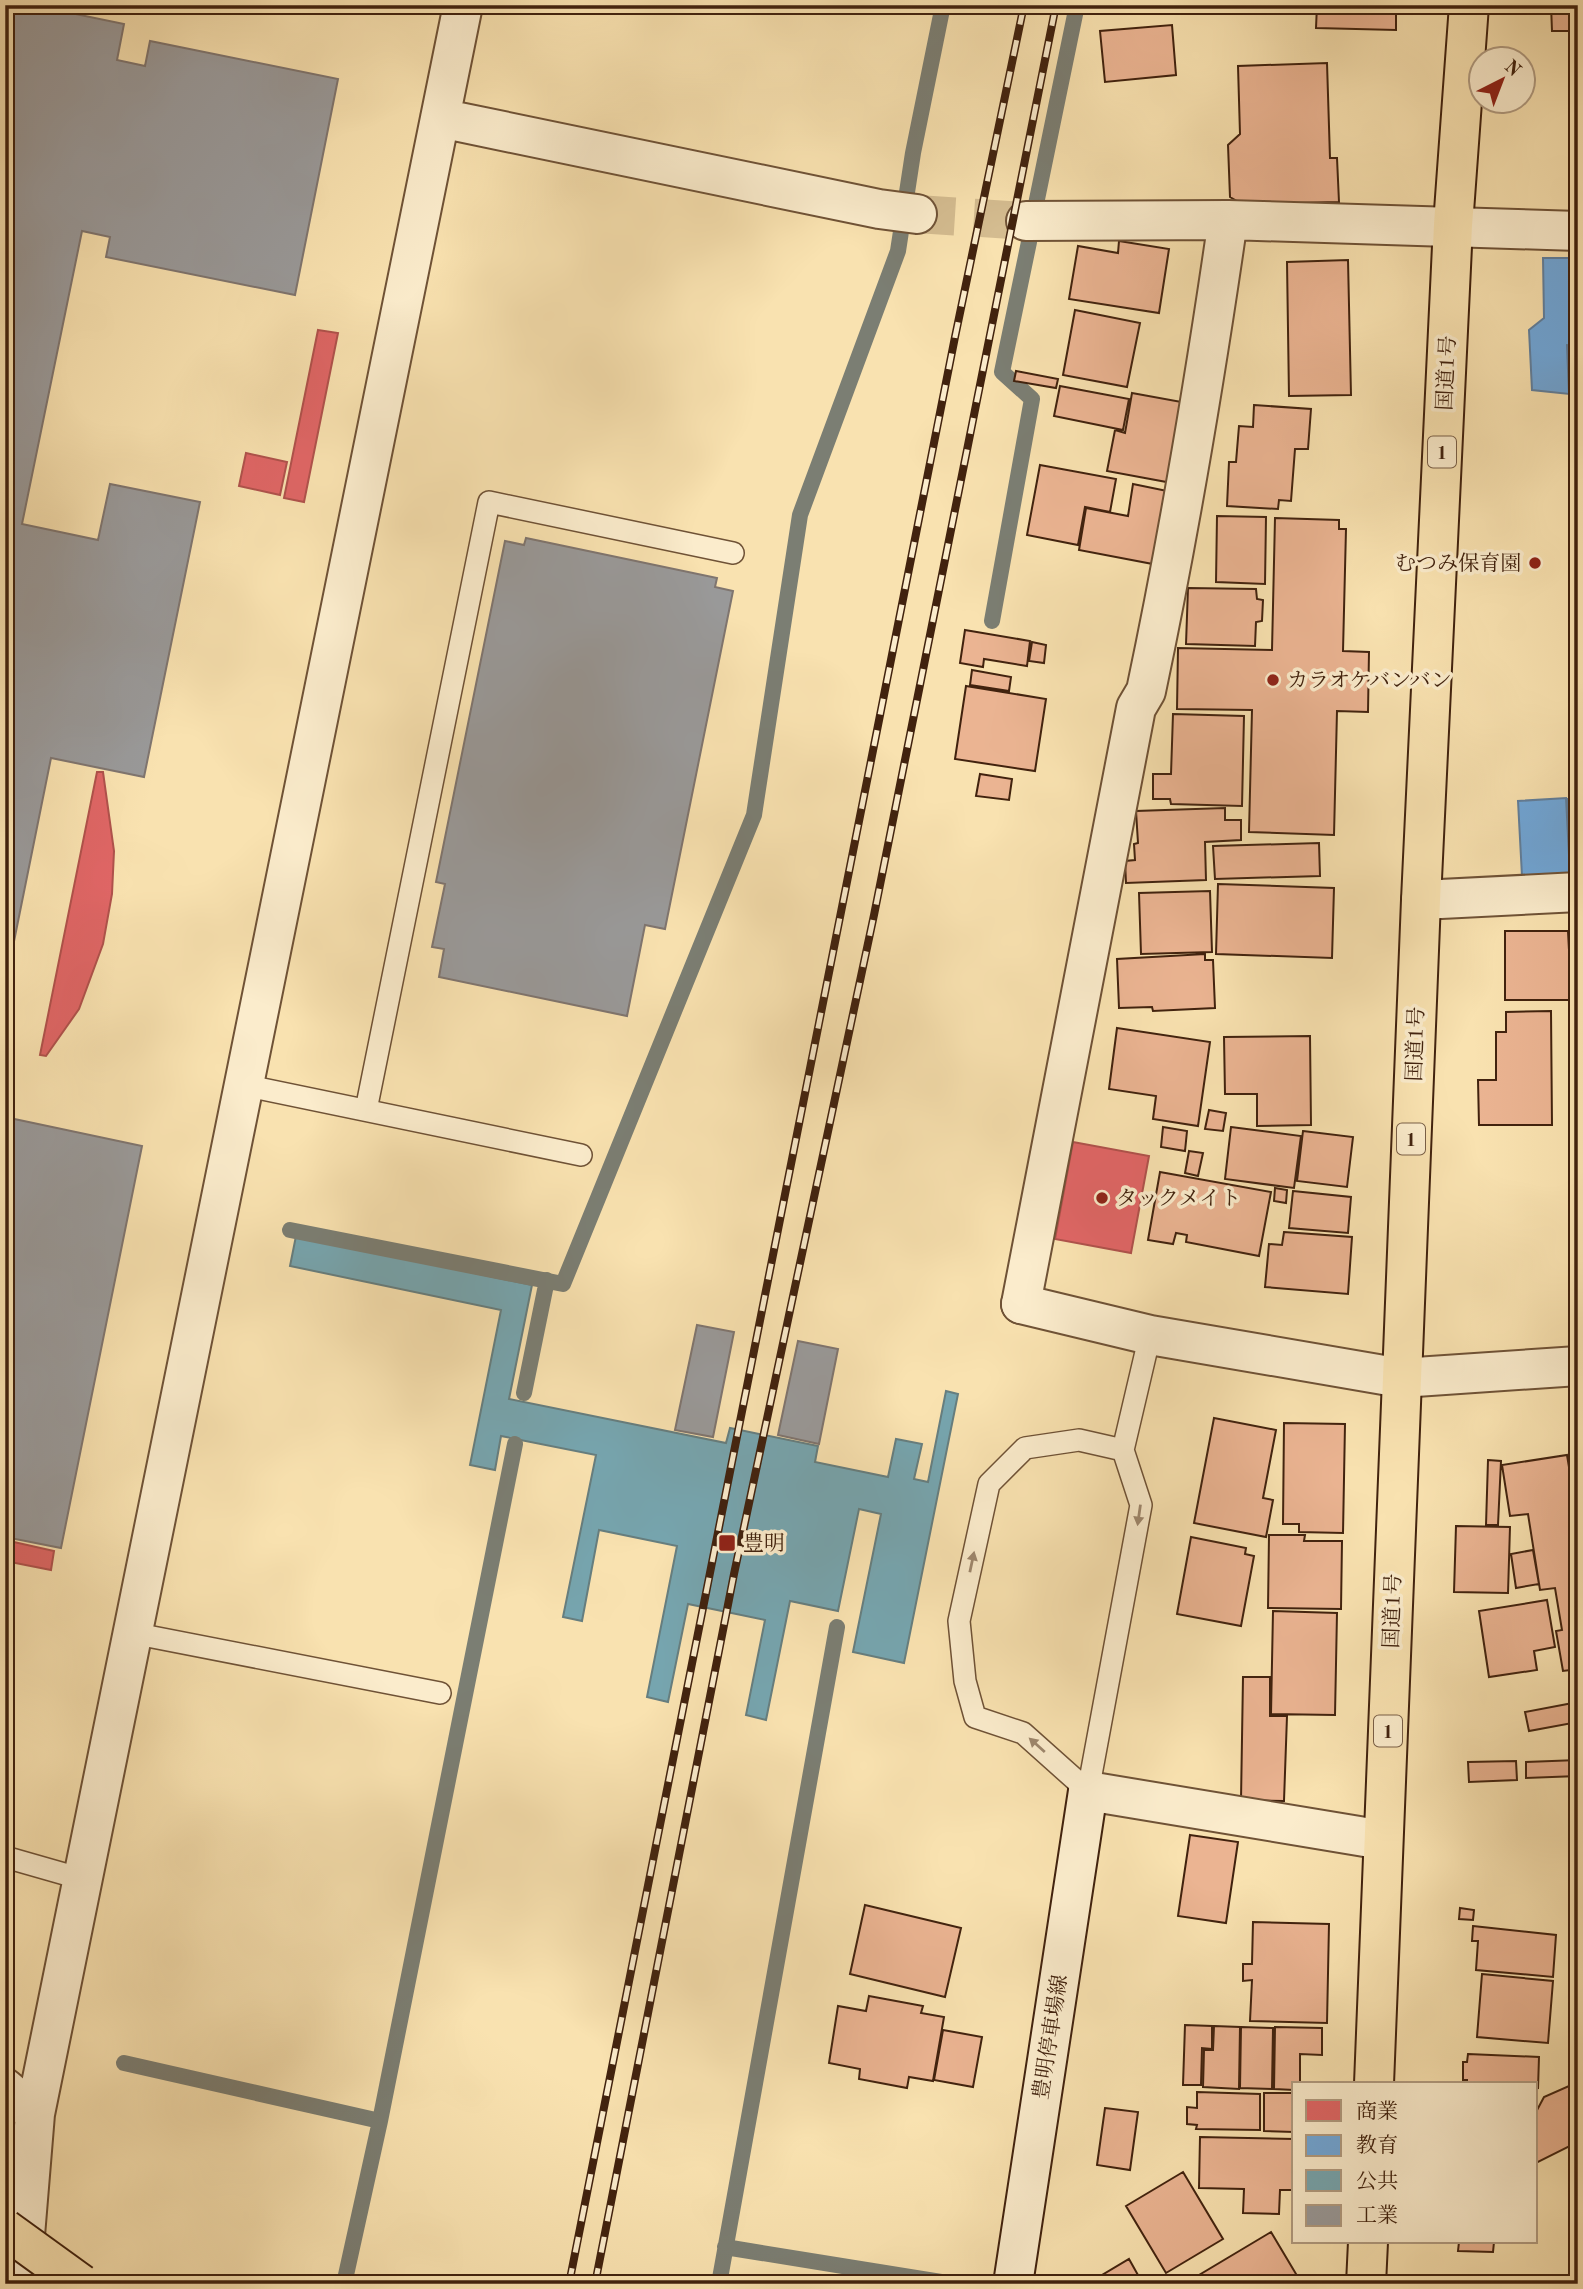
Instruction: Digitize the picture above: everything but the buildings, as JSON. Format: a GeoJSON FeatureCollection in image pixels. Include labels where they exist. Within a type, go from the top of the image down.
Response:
{"type":"FeatureCollection","features":[{"type":"Feature","properties":{"kind":"highway","name":"国道1号"},"geometry":{"type":"LineString","coordinates":[[1374,2082],[1421,900],[1452,225],[1469,5]]}},
{"type":"Feature","properties":{"kind":"highway"},"geometry":{"type":"LineString","coordinates":[[5,2229],[81,2284]]}},
{"type":"Feature","properties":{"kind":"highway"},"geometry":{"type":"LineString","coordinates":[[1366,2284],[1368,2244]]}},
{"type":"Feature","properties":{"kind":"street"},"geometry":{"type":"LineString","coordinates":[[21,2284],[35,2114],[463,5]]}},
{"type":"Feature","properties":{"kind":"street"},"geometry":{"type":"LineString","coordinates":[[440,118],[898,211]]}},
{"type":"Feature","properties":{"kind":"street"},"geometry":{"type":"LineString","coordinates":[[1228,220],[1203,398],[1172,572],[1146,691],[1136,708],[1021,1304],[1150,1335],[1401,1378],[1578,1366]]}},
{"type":"Feature","properties":{"kind":"street"},"geometry":{"type":"LineString","coordinates":[[1026,221],[1228,220],[1578,231]]}},
{"type":"Feature","properties":{"kind":"street"},"geometry":{"type":"LineString","coordinates":[[1421,900],[1578,892]]}},
{"type":"Feature","properties":{"kind":"street"},"geometry":{"type":"LineString","coordinates":[[1088,1791],[1384,1840]]}},
{"type":"Feature","properties":{"kind":"street","name":"豊明停車場線"},"geometry":{"type":"LineString","coordinates":[[1013,2284],[1088,1791]]}},
{"type":"Feature","properties":{"kind":"street"},"geometry":{"type":"LineString","coordinates":[[5,2088],[35,2114]]}},
{"type":"Feature","properties":{"kind":"lane"},"geometry":{"type":"LineString","coordinates":[[366,1110],[489,502],[733,553]]}},
{"type":"Feature","properties":{"kind":"lane"},"geometry":{"type":"LineString","coordinates":[[243,1085],[581,1155]]}},
{"type":"Feature","properties":{"kind":"lane"},"geometry":{"type":"LineString","coordinates":[[1088,1791],[1141,1505],[1123,1450],[1150,1335]]}},
{"type":"Feature","properties":{"kind":"lane"},"geometry":{"type":"LineString","coordinates":[[1088,1791],[1023,1733],[975,1717],[965,1681],[959,1621],[989,1484],[1025,1448],[1079,1440],[1123,1450]]}},
{"type":"Feature","properties":{"kind":"lane"},"geometry":{"type":"LineString","coordinates":[[132,1633],[440,1693]]}},
{"type":"Feature","properties":{"kind":"lane"},"geometry":{"type":"LineString","coordinates":[[5,1857],[82,1878]]}},
{"type":"Feature","properties":{"kind":"waterway"},"geometry":{"type":"LineString","coordinates":[[290,1230],[563,1284],[754,815],[800,515],[898,251],[913,153],[943,5]]}},
{"type":"Feature","properties":{"kind":"waterway"},"geometry":{"type":"LineString","coordinates":[[1035,209],[1077,5]]}},
{"type":"Feature","properties":{"kind":"waterway"},"geometry":{"type":"LineString","coordinates":[[992,621],[1032,399],[1002,372],[1029,242]]}},
{"type":"Feature","properties":{"kind":"waterway"},"geometry":{"type":"LineString","coordinates":[[524,1393],[547,1280]]}},
{"type":"Feature","properties":{"kind":"waterway"},"geometry":{"type":"LineString","coordinates":[[344,2284],[380,2121],[515,1444]]}},
{"type":"Feature","properties":{"kind":"waterway"},"geometry":{"type":"LineString","coordinates":[[719,2284],[837,1627]]}},
{"type":"Feature","properties":{"kind":"waterway"},"geometry":{"type":"LineString","coordinates":[[124,2063],[380,2121]]}},
{"type":"Feature","properties":{"kind":"waterway"},"geometry":{"type":"LineString","coordinates":[[725,2247],[941,2282]]}},
{"type":"Feature","properties":{"kind":"tunnel"},"geometry":{"type":"LineString","coordinates":[[917,214],[1026,221]]}},
{"type":"Feature","properties":{"kind":"railway"},"geometry":{"type":"LineString","coordinates":[[569,2284],[955,337],[1024,5]]}},
{"type":"Feature","properties":{"kind":"railway"},"geometry":{"type":"LineString","coordinates":[[595,2284],[734,1574],[874,915],[1056,5]]}},
{"type":"Feature","properties":{"kind":"place","name":"むつみ保育園"},"geometry":{"type":"Point","coordinates":[1535,563]}},
{"type":"Feature","properties":{"kind":"place","name":"カラオケバンバン"},"geometry":{"type":"Point","coordinates":[1273,680]}},
{"type":"Feature","properties":{"kind":"place","name":"タックメイト"},"geometry":{"type":"Point","coordinates":[1102,1198]}},
{"type":"Feature","properties":{"kind":"place","name":"豊明"},"geometry":{"type":"Point","coordinates":[727,1543]}}]}
